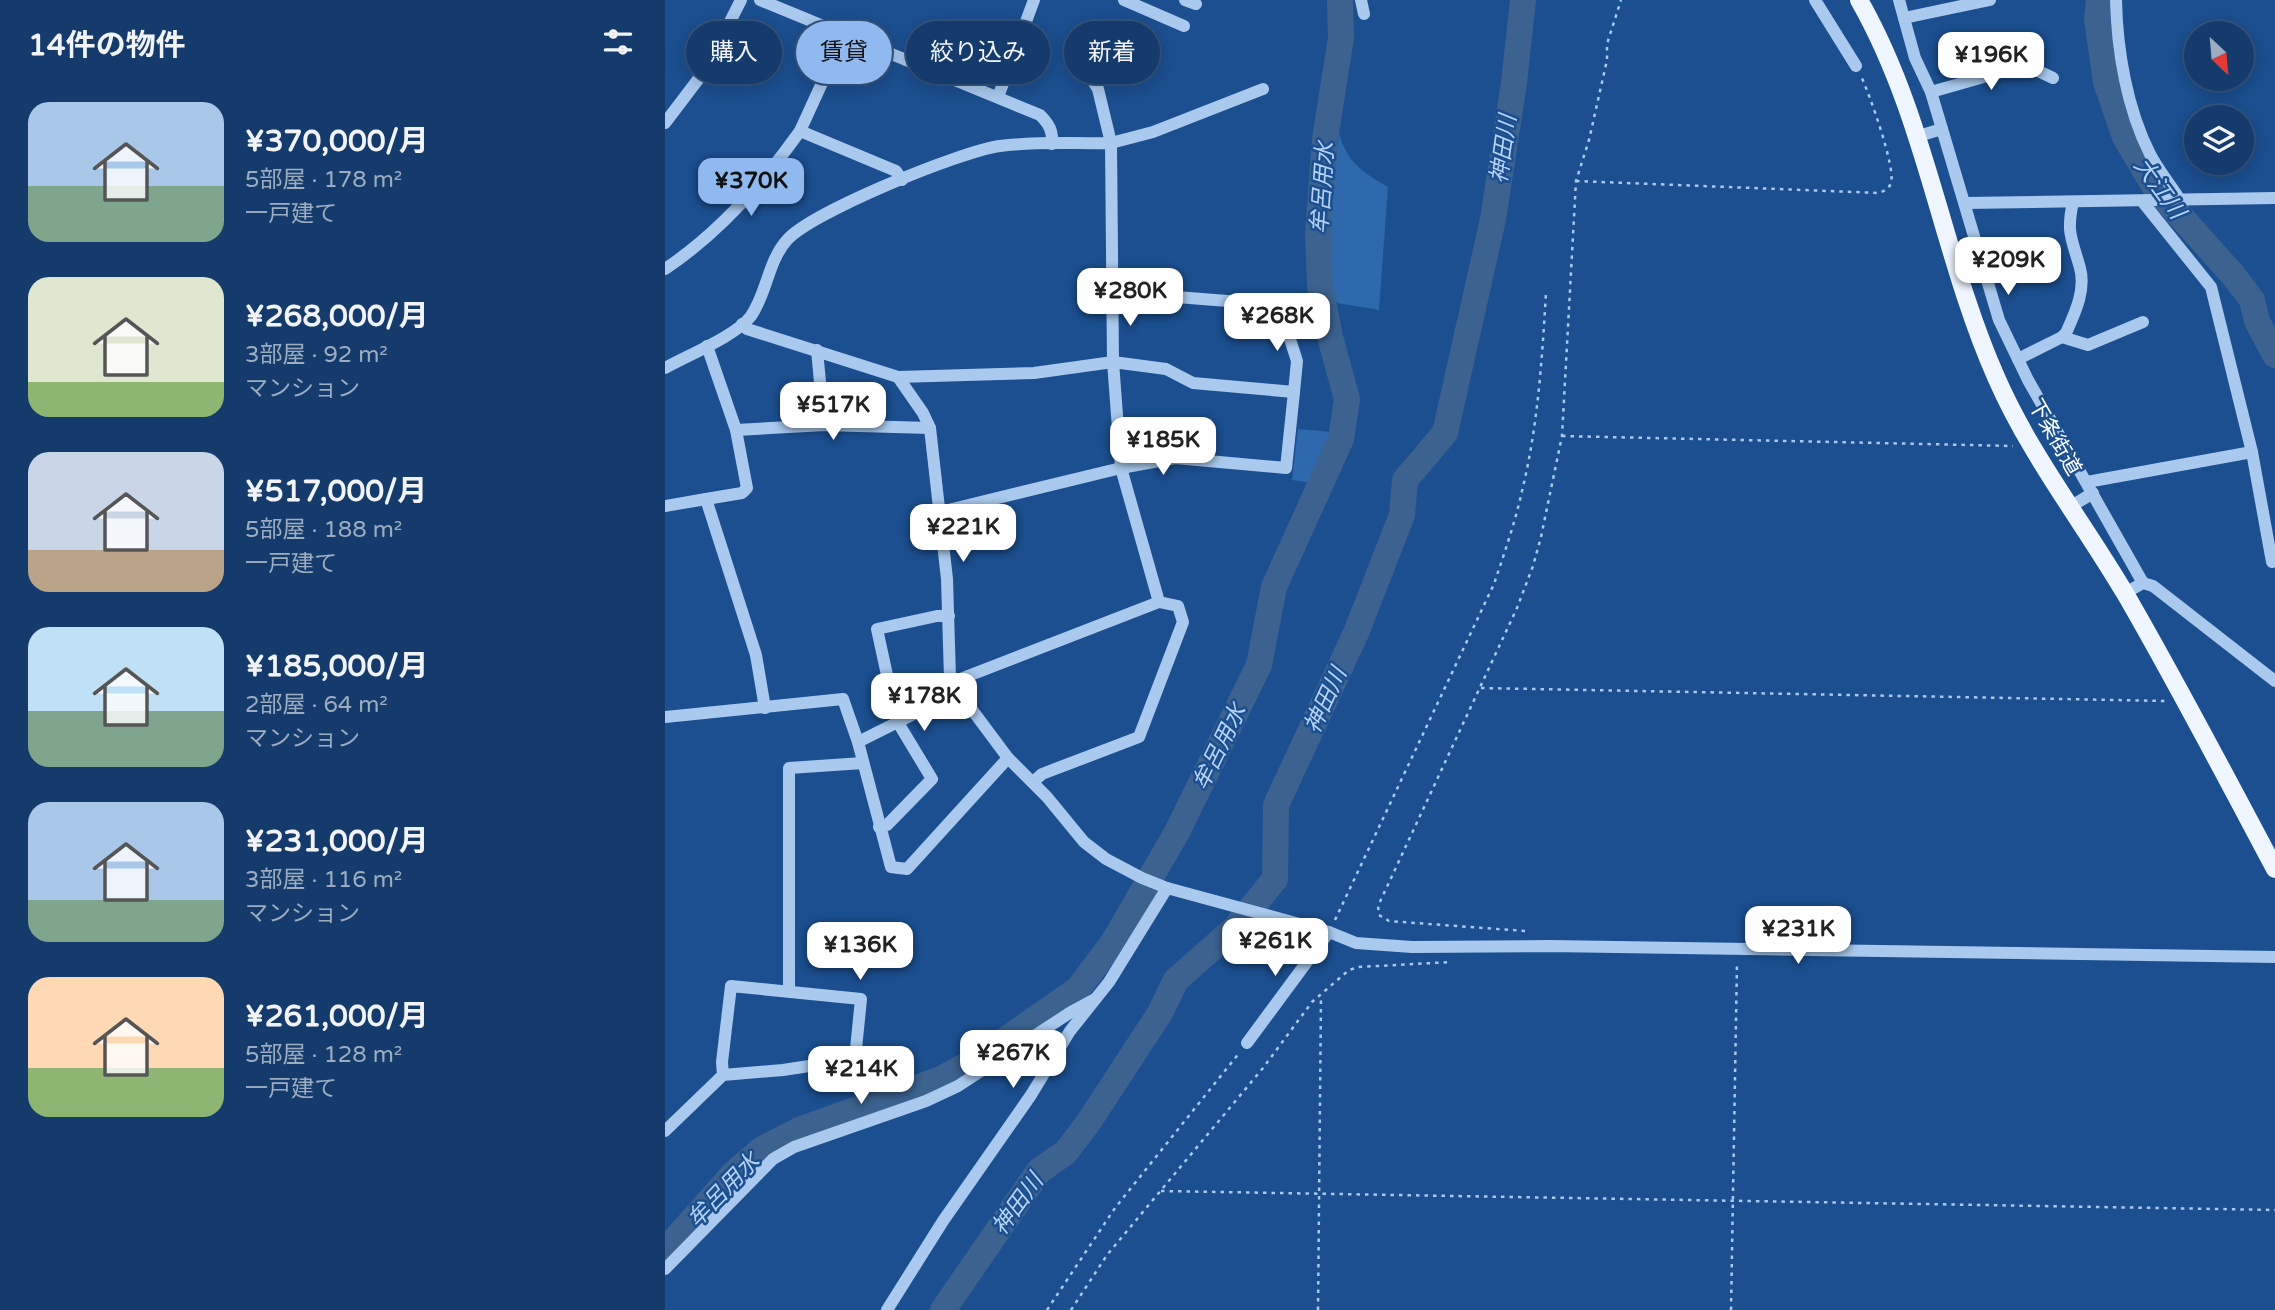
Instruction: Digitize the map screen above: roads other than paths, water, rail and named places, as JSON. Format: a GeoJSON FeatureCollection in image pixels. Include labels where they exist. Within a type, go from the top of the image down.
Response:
{"type":"FeatureCollection","features":[{"type":"Feature","properties":{"kind":"main road","name":"下条街道"},"geometry":{"type":"LineString","coordinates":[[1859,0],[1897,79],[1974,324],[1997,380],[2031,443],[2125,593],[2275,869]]}},
{"type":"Feature","properties":{"kind":"street"},"geometry":{"type":"LineString","coordinates":[[665,123],[706,69],[741,0]]}},
{"type":"Feature","properties":{"kind":"street"},"geometry":{"type":"LineString","coordinates":[[760,0],[810,21]]}},
{"type":"Feature","properties":{"kind":"street"},"geometry":{"type":"LineString","coordinates":[[998,97],[1034,0]]}},
{"type":"Feature","properties":{"kind":"street"},"geometry":{"type":"LineString","coordinates":[[1124,0],[1184,26]]}},
{"type":"Feature","properties":{"kind":"street"},"geometry":{"type":"LineString","coordinates":[[1361,0],[1364,14]]}},
{"type":"Feature","properties":{"kind":"street"},"geometry":{"type":"LineString","coordinates":[[1815,0],[1856,66]]}},
{"type":"Feature","properties":{"kind":"street"},"geometry":{"type":"LineString","coordinates":[[1899,0],[1915,58],[1931,92],[1991,300],[2018,359],[2143,583],[2153,586],[2275,681]]}},
{"type":"Feature","properties":{"kind":"street"},"geometry":{"type":"LineString","coordinates":[[1904,18],[1990,0]]}},
{"type":"Feature","properties":{"kind":"street"},"geometry":{"type":"LineString","coordinates":[[2116,0],[2120,47],[2132,106],[2150,154],[2180,200]]}},
{"type":"Feature","properties":{"kind":"street"},"geometry":{"type":"LineString","coordinates":[[892,54],[1040,115],[1049,124],[1052,144]]}},
{"type":"Feature","properties":{"kind":"street"},"geometry":{"type":"LineString","coordinates":[[1931,92],[2008,70],[2034,69],[2053,78]]}},
{"type":"Feature","properties":{"kind":"street"},"geometry":{"type":"LineString","coordinates":[[665,269],[686,255],[732,214],[765,176],[800,131],[822,84]]}},
{"type":"Feature","properties":{"kind":"street"},"geometry":{"type":"LineString","coordinates":[[1095,84],[1111,144],[1113,362],[1121,468],[1159,602]]}},
{"type":"Feature","properties":{"kind":"street"},"geometry":{"type":"LineString","coordinates":[[666,366],[707,346],[750,317],[771,267],[787,240],[831,211],[982,149],[1003,145],[1111,144],[1153,132],[1263,89]]}},
{"type":"Feature","properties":{"kind":"street"},"geometry":{"type":"LineString","coordinates":[[1915,136],[1942,129]]}},
{"type":"Feature","properties":{"kind":"street"},"geometry":{"type":"LineString","coordinates":[[800,131],[896,171],[902,180]]}},
{"type":"Feature","properties":{"kind":"street"},"geometry":{"type":"LineString","coordinates":[[1965,203],[2275,198]]}},
{"type":"Feature","properties":{"kind":"street"},"geometry":{"type":"LineString","coordinates":[[2142,201],[2211,287],[2252,452],[2272,562]]}},
{"type":"Feature","properties":{"kind":"street"},"geometry":{"type":"LineString","coordinates":[[2018,359],[2062,337],[2072,320],[2081,285],[2080,268],[2070,238],[2068,222],[2073,202]]}},
{"type":"Feature","properties":{"kind":"street"},"geometry":{"type":"LineString","coordinates":[[940,512],[1121,468],[1175,458],[1286,468],[1297,361],[1279,305],[1113,292]]}},
{"type":"Feature","properties":{"kind":"street"},"geometry":{"type":"LineString","coordinates":[[2062,337],[2088,345],[2143,322]]}},
{"type":"Feature","properties":{"kind":"street"},"geometry":{"type":"LineString","coordinates":[[742,324],[747,329],[898,377],[1034,373],[1113,362],[1166,369],[1193,383],[1294,392]]}},
{"type":"Feature","properties":{"kind":"street"},"geometry":{"type":"LineString","coordinates":[[665,506],[742,493],[747,488],[736,430],[707,346]]}},
{"type":"Feature","properties":{"kind":"street"},"geometry":{"type":"LineString","coordinates":[[817,350],[824,425]]}},
{"type":"Feature","properties":{"kind":"street"},"geometry":{"type":"LineString","coordinates":[[898,377],[930,428],[947,579],[950,678],[955,681],[964,699],[1008,758],[1033,782],[1084,842],[1107,859],[1142,878],[1187,894],[1326,931],[1356,943],[1412,947],[1737,948],[2275,957]]}},
{"type":"Feature","properties":{"kind":"street"},"geometry":{"type":"LineString","coordinates":[[736,430],[824,425],[930,428]]}},
{"type":"Feature","properties":{"kind":"street"},"geometry":{"type":"LineString","coordinates":[[2070,507],[2090,487],[2252,452]]}},
{"type":"Feature","properties":{"kind":"street"},"geometry":{"type":"LineString","coordinates":[[706,499],[756,655],[765,708]]}},
{"type":"Feature","properties":{"kind":"street"},"geometry":{"type":"LineString","coordinates":[[2125,593],[2143,583]]}},
{"type":"Feature","properties":{"kind":"street"},"geometry":{"type":"LineString","coordinates":[[858,742],[916,713],[955,681],[1159,602],[1178,606],[1183,622],[1139,737],[1042,774],[1033,782]]}},
{"type":"Feature","properties":{"kind":"street"},"geometry":{"type":"LineString","coordinates":[[879,827],[887,825],[932,779],[897,721],[877,629],[937,616],[949,616]]}},
{"type":"Feature","properties":{"kind":"street"},"geometry":{"type":"LineString","coordinates":[[665,717],[843,699],[858,742],[891,867],[907,869],[1008,758]]}},
{"type":"Feature","properties":{"kind":"street"},"geometry":{"type":"LineString","coordinates":[[789,991],[789,768],[863,763]]}},
{"type":"Feature","properties":{"kind":"street"},"geometry":{"type":"LineString","coordinates":[[887,1310],[943,1221],[1031,1095],[1070,1031],[1109,982],[1165,887]]}},
{"type":"Feature","properties":{"kind":"street"},"geometry":{"type":"LineString","coordinates":[[1247,1043],[1326,931]]}},
{"type":"Feature","properties":{"kind":"street"},"geometry":{"type":"LineString","coordinates":[[665,1131],[723,1074],[782,1070],[855,1059],[861,999],[731,986],[723,1074]]}},
{"type":"Feature","properties":{"kind":"street"},"geometry":{"type":"LineString","coordinates":[[665,1269],[773,1159],[794,1147],[926,1101],[958,1086],[1095,999]]}},
{"type":"Feature","properties":{"kind":"waterway","name":"牟呂用水"},"geometry":{"type":"LineString","coordinates":[[665,1251],[733,1174],[762,1149],[799,1130],[941,1079],[978,1059],[1078,989],[1114,941],[1177,832],[1259,665],[1274,587],[1341,439],[1347,399],[1330,337],[1320,286],[1318,233],[1325,139],[1341,38],[1340,0]]}},
{"type":"Feature","properties":{"kind":"waterway","name":"神田川"},"geometry":{"type":"LineString","coordinates":[[943,1310],[1039,1171],[1066,1152],[1088,1123],[1160,1013],[1176,980],[1235,928],[1275,879],[1276,805],[1356,633],[1402,515],[1405,480],[1445,433],[1493,219],[1514,83],[1523,0]]}},
{"type":"Feature","properties":{"kind":"waterway","name":"大江川"},"geometry":{"type":"LineString","coordinates":[[2099,0],[2097,19],[2106,82],[2125,137],[2156,189],[2252,300],[2257,321],[2275,355]]}}]}
